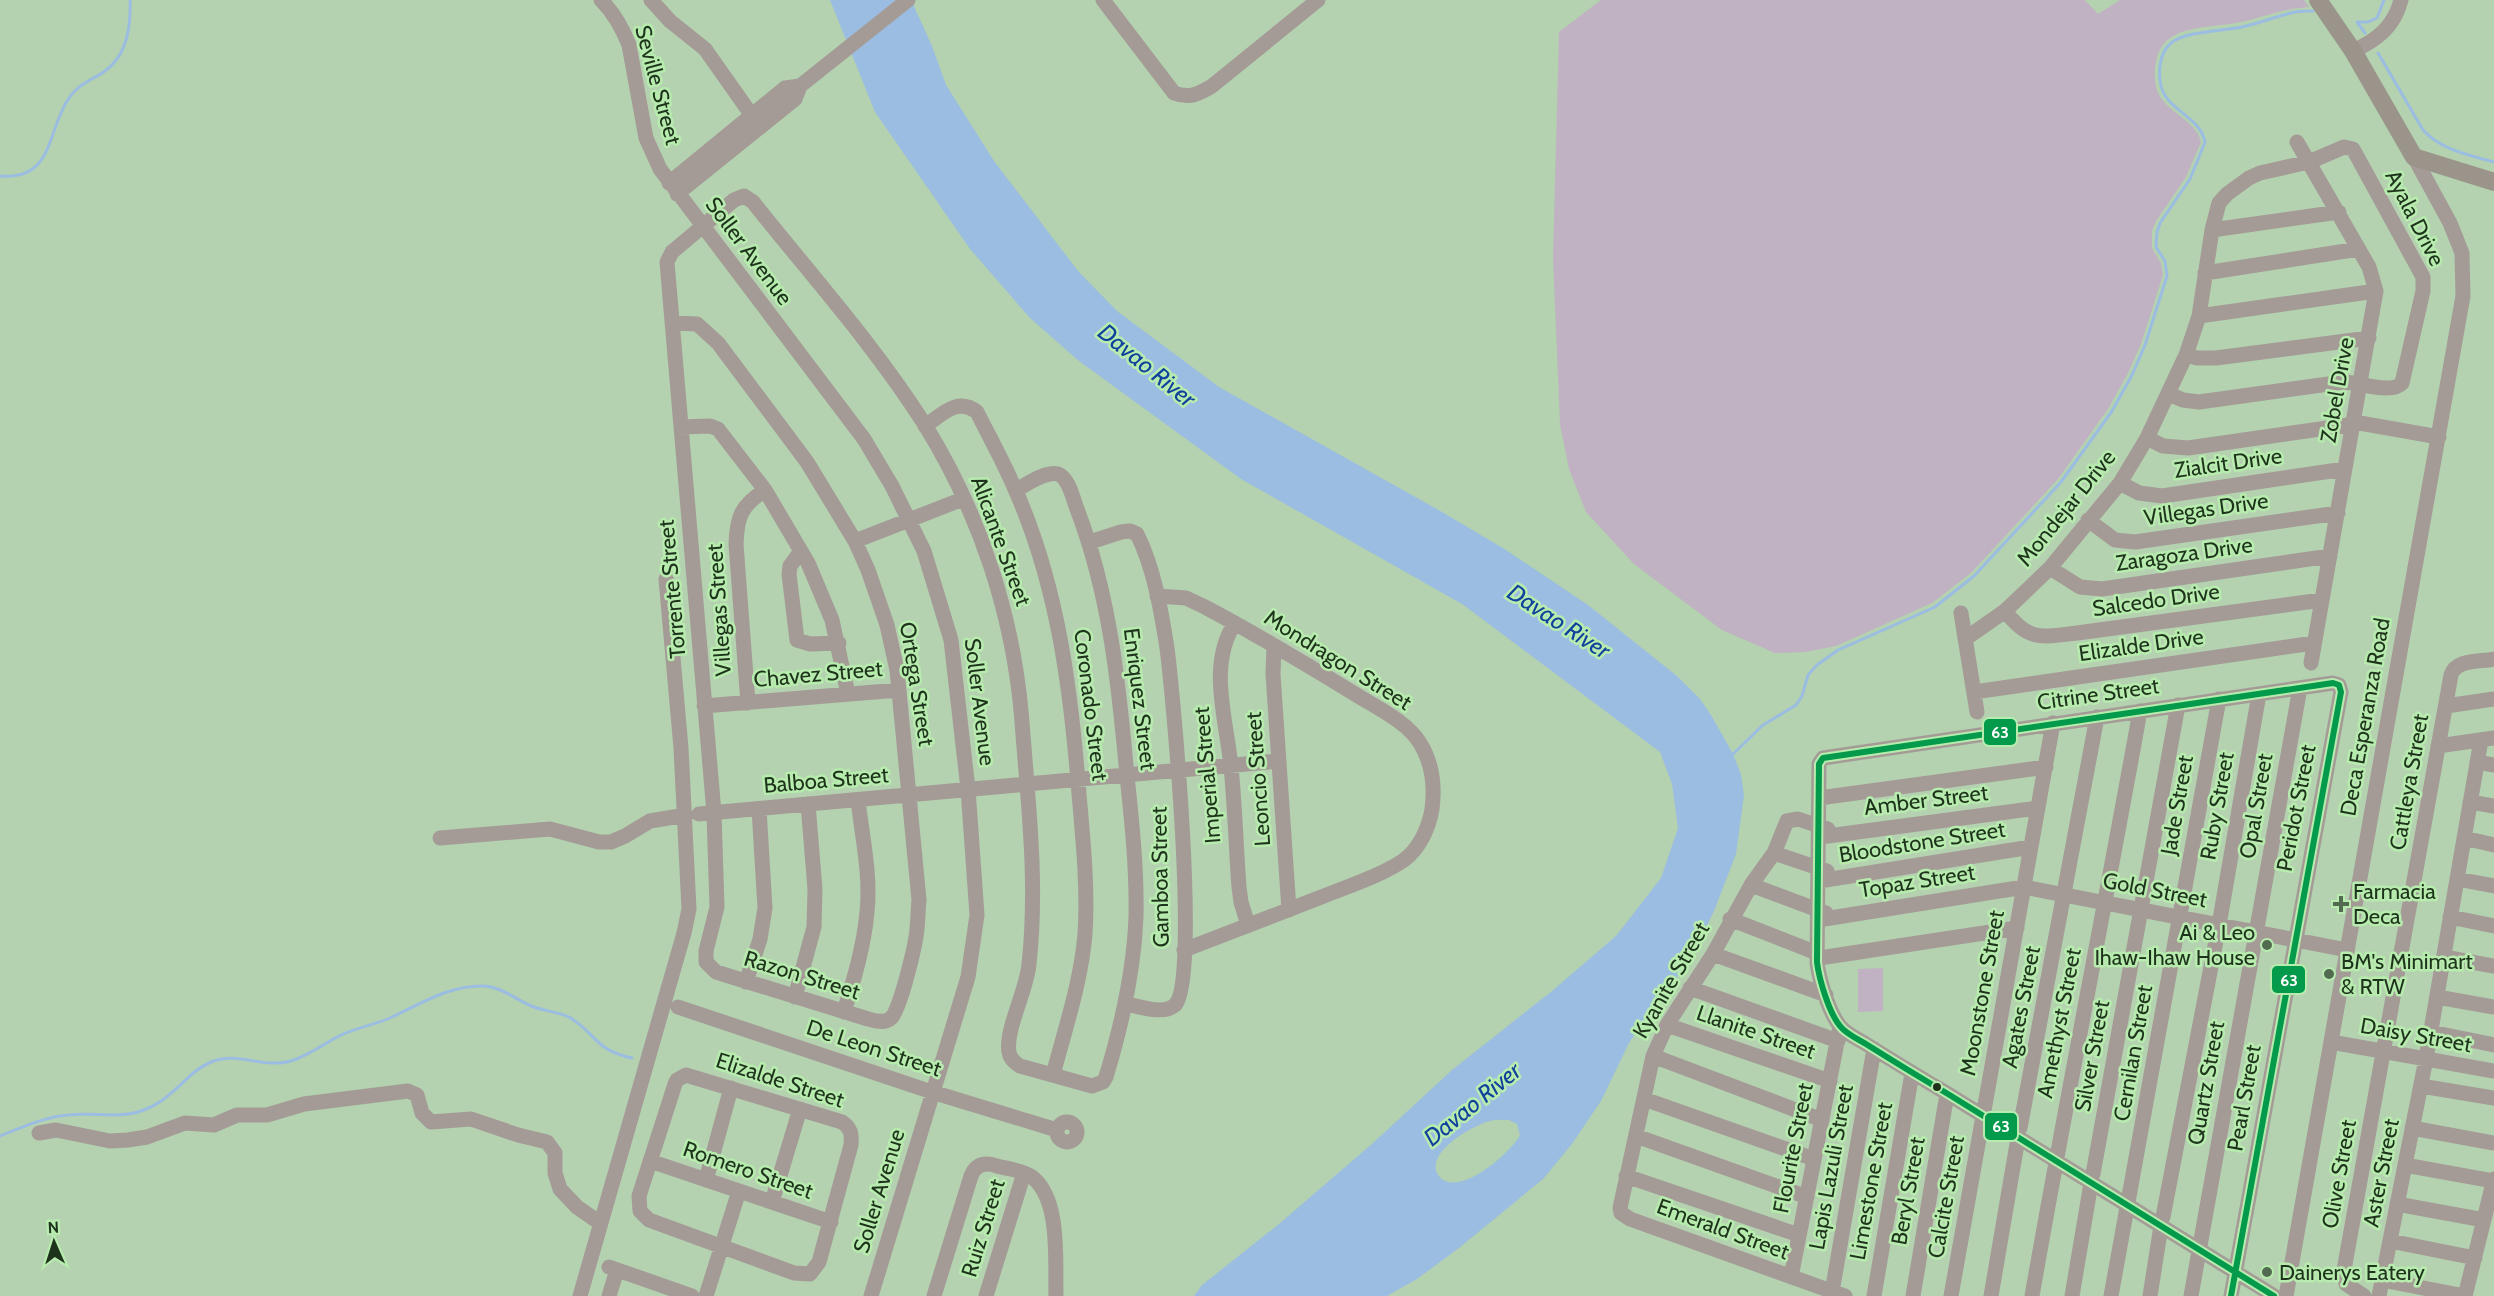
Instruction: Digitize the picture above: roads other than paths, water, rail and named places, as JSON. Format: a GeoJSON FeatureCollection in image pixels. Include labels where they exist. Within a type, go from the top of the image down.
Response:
{"type":"FeatureCollection","features":[{"type":"Feature","properties":{"kind":"main road"},"geometry":{"type":"LineString","coordinates":[[2318,0],[2353,51],[2414,157],[2494,182]]}},
{"type":"Feature","properties":{"kind":"street","name":"Seville Street"},"geometry":{"type":"LineString","coordinates":[[601,0],[624,31],[646,138],[652,154],[673,189]]}},
{"type":"Feature","properties":{"kind":"street"},"geometry":{"type":"LineString","coordinates":[[651,0],[670,21],[705,50],[756,121]]}},
{"type":"Feature","properties":{"kind":"street"},"geometry":{"type":"LineString","coordinates":[[673,189],[756,121],[785,88],[802,84],[908,0]]}},
{"type":"Feature","properties":{"kind":"street"},"geometry":{"type":"LineString","coordinates":[[1103,0],[1174,93],[1184,97],[1194,96],[1212,86],[1318,0]]}},
{"type":"Feature","properties":{"kind":"street"},"geometry":{"type":"LineString","coordinates":[[2353,51],[2372,42],[2385,32],[2395,19],[2401,0]]}},
{"type":"Feature","properties":{"kind":"street","name":"Zobel Drive"},"geometry":{"type":"LineString","coordinates":[[2297,142],[2369,267],[2376,291],[2311,663]]}},
{"type":"Feature","properties":{"kind":"street","name":"Ayala Drive"},"geometry":{"type":"LineString","coordinates":[[2309,162],[2336,149],[2344,147],[2353,149],[2423,277],[2423,291],[2402,383],[2399,387],[2389,389],[2361,383]]}},
{"type":"Feature","properties":{"kind":"street","name":"Deca Esperanza Road"},"geometry":{"type":"LineString","coordinates":[[2283,1296],[2331,1042],[2463,296],[2464,265],[2457,237],[2414,157]]}},
{"type":"Feature","properties":{"kind":"street","name":"Mondejar Drive"},"geometry":{"type":"LineString","coordinates":[[1965,639],[2004,611],[2050,568],[2120,483],[2147,438],[2186,355],[2199,316],[2212,230],[2219,203],[2237,186],[2260,173],[2309,162]]}},
{"type":"Feature","properties":{"kind":"street","name":"Soller Avenue"},"geometry":{"type":"LineString","coordinates":[[673,189],[864,439],[910,520],[933,578],[951,640],[976,883],[977,915],[974,944],[968,977],[871,1296]]}},
{"type":"Feature","properties":{"kind":"street","name":"Alicante Street"},"geometry":{"type":"LineString","coordinates":[[702,227],[740,197],[750,198],[878,359],[926,426],[963,499],[993,572],[1006,616],[1022,718],[1033,866],[1034,922],[1028,981],[1010,1034],[1011,1057],[1020,1066],[1053,1075]]}},
{"type":"Feature","properties":{"kind":"street"},"geometry":{"type":"LineString","coordinates":[[2212,230],[2339,213]]}},
{"type":"Feature","properties":{"kind":"street","name":"Torrente Street"},"geometry":{"type":"LineString","coordinates":[[702,227],[668,258],[704,706],[700,814],[717,908],[706,951],[706,962]]}},
{"type":"Feature","properties":{"kind":"street"},"geometry":{"type":"LineString","coordinates":[[2205,273],[2359,249]]}},
{"type":"Feature","properties":{"kind":"street"},"geometry":{"type":"LineString","coordinates":[[2199,316],[2376,291]]}},
{"type":"Feature","properties":{"kind":"street","name":"Ortega Street"},"geometry":{"type":"LineString","coordinates":[[672,323],[697,324],[712,335],[807,462],[855,541],[887,625],[899,690],[917,874],[917,929],[896,1012],[889,1020]]}},
{"type":"Feature","properties":{"kind":"street"},"geometry":{"type":"LineString","coordinates":[[2186,355],[2197,358],[2216,358],[2369,338]]}},
{"type":"Feature","properties":{"kind":"street"},"geometry":{"type":"LineString","coordinates":[[2169,394],[2183,400],[2199,402],[2343,382],[2361,383]]}},
{"type":"Feature","properties":{"kind":"street","name":"Coronado Street"},"geometry":{"type":"LineString","coordinates":[[926,426],[952,408],[968,405],[977,412],[1016,490],[1047,581],[1062,639],[1068,676],[1083,842],[1085,933],[1080,973],[1053,1075]]}},
{"type":"Feature","properties":{"kind":"street"},"geometry":{"type":"LineString","coordinates":[[681,427],[710,426],[718,429],[765,490],[801,551],[825,602],[839,643],[848,694]]}},
{"type":"Feature","properties":{"kind":"street"},"geometry":{"type":"LineString","coordinates":[[2147,438],[2163,447],[2179,449],[2351,426],[2438,441]]}},
{"type":"Feature","properties":{"kind":"street","name":"Zialcit Drive"},"geometry":{"type":"LineString","coordinates":[[2120,483],[2139,493],[2162,496],[2345,469]]}},
{"type":"Feature","properties":{"kind":"street","name":"Enriquez Street"},"geometry":{"type":"LineString","coordinates":[[1016,490],[1050,474],[1057,474],[1063,478],[1090,542],[1114,650],[1135,871],[1136,918],[1127,1004],[1106,1077],[1098,1084],[1084,1084],[1053,1075]]}},
{"type":"Feature","properties":{"kind":"street","name":"Villegas Street"},"geometry":{"type":"LineString","coordinates":[[748,703],[736,544],[737,528],[740,515],[748,502],[765,490]]}},
{"type":"Feature","properties":{"kind":"street"},"geometry":{"type":"LineString","coordinates":[[855,541],[963,499]]}},
{"type":"Feature","properties":{"kind":"street","name":"Villegas Drive"},"geometry":{"type":"LineString","coordinates":[[2088,520],[2115,540],[2134,542],[2338,513]]}},
{"type":"Feature","properties":{"kind":"street","name":"Gamboa Street"},"geometry":{"type":"LineString","coordinates":[[1090,542],[1130,531],[1137,534],[1142,545],[1157,596],[1167,648],[1178,770],[1185,874],[1184,950],[1180,998],[1174,1006],[1167,1009],[1151,1009],[1127,1004]]}},
{"type":"Feature","properties":{"kind":"street"},"geometry":{"type":"LineString","coordinates":[[801,551],[790,566],[789,574],[797,640],[810,644],[839,643]]}},
{"type":"Feature","properties":{"kind":"street","name":"Zaragoza Drive"},"geometry":{"type":"LineString","coordinates":[[2050,568],[2080,587],[2102,589],[2330,556]]}},
{"type":"Feature","properties":{"kind":"street"},"geometry":{"type":"LineString","coordinates":[[580,1296],[688,921],[700,814],[666,579]]}},
{"type":"Feature","properties":{"kind":"street","name":"Mondragon Street"},"geometry":{"type":"LineString","coordinates":[[1157,596],[1186,598],[1235,623],[1384,712],[1410,731],[1420,743],[1428,758],[1434,793],[1431,816],[1424,835],[1415,849],[1403,860],[1289,910],[1184,950]]}},
{"type":"Feature","properties":{"kind":"street","name":"Salcedo Drive"},"geometry":{"type":"LineString","coordinates":[[2004,611],[2022,630],[2031,635],[2042,636],[2322,600]]}},
{"type":"Feature","properties":{"kind":"street"},"geometry":{"type":"LineString","coordinates":[[1961,613],[1977,712]]}},
{"type":"Feature","properties":{"kind":"street","name":"Imperial Street"},"geometry":{"type":"LineString","coordinates":[[1235,623],[1224,643],[1221,660],[1222,702],[1231,765],[1239,887],[1248,925]]}},
{"type":"Feature","properties":{"kind":"street","name":"Elizalde Drive"},"geometry":{"type":"LineString","coordinates":[[1974,692],[2314,643]]}},
{"type":"Feature","properties":{"kind":"street","name":"Leoncio Street"},"geometry":{"type":"LineString","coordinates":[[1274,646],[1273,663],[1289,910]]}},
{"type":"Feature","properties":{"kind":"street","name":"Cattleya Street"},"geometry":{"type":"LineString","coordinates":[[2384,1052],[2451,675],[2455,667],[2494,660]]}},
{"type":"Feature","properties":{"kind":"street","name":"Citrine Street"},"geometry":{"type":"LineString","coordinates":[[1823,797],[1827,756],[2333,683],[2339,685]]}},
{"type":"Feature","properties":{"kind":"street","name":"Peridot Street"},"geometry":{"type":"LineString","coordinates":[[2295,940],[2341,692],[2339,685]]}},
{"type":"Feature","properties":{"kind":"street","name":"Opal Street"},"geometry":{"type":"LineString","coordinates":[[2256,932],[2300,688]]}},
{"type":"Feature","properties":{"kind":"street","name":"Chavez Street"},"geometry":{"type":"LineString","coordinates":[[704,706],[899,690]]}},
{"type":"Feature","properties":{"kind":"street","name":"Ruby Street"},"geometry":{"type":"LineString","coordinates":[[2150,1296],[2259,694]]}},
{"type":"Feature","properties":{"kind":"street","name":"Jade Street"},"geometry":{"type":"LineString","coordinates":[[2180,918],[2219,699]]}},
{"type":"Feature","properties":{"kind":"street"},"geometry":{"type":"LineString","coordinates":[[2446,706],[2494,699]]}},
{"type":"Feature","properties":{"kind":"street","name":"Silver Street"},"geometry":{"type":"LineString","coordinates":[[2072,1296],[2178,705]]}},
{"type":"Feature","properties":{"kind":"street","name":"Amethyst Street"},"geometry":{"type":"LineString","coordinates":[[2032,1296],[2056,1156],[2106,903],[2140,711]]}},
{"type":"Feature","properties":{"kind":"street","name":"Agates Street"},"geometry":{"type":"LineString","coordinates":[[1991,1296],[2019,1133],[2066,895],[2097,717]]}},
{"type":"Feature","properties":{"kind":"street","name":"Moonstone Street"},"geometry":{"type":"LineString","coordinates":[[1984,1112],[2053,723]]}},
{"type":"Feature","properties":{"kind":"street"},"geometry":{"type":"LineString","coordinates":[[2438,746],[2487,739]]}},
{"type":"Feature","properties":{"kind":"street","name":"Aster Street"},"geometry":{"type":"LineString","coordinates":[[2379,1296],[2431,1032],[2477,762],[2487,739]]}},
{"type":"Feature","properties":{"kind":"street","name":"Balboa Street"},"geometry":{"type":"LineString","coordinates":[[440,838],[550,829],[599,842],[611,842],[650,821],[700,814],[1279,761]]}},
{"type":"Feature","properties":{"kind":"street"},"geometry":{"type":"LineString","coordinates":[[2477,762],[2494,765]]}},
{"type":"Feature","properties":{"kind":"street"},"geometry":{"type":"LineString","coordinates":[[1839,1034],[1818,970],[1821,955],[1823,797],[2046,767]]}},
{"type":"Feature","properties":{"kind":"street"},"geometry":{"type":"LineString","coordinates":[[844,1012],[860,957],[867,910],[866,870],[858,800]]}},
{"type":"Feature","properties":{"kind":"street"},"geometry":{"type":"LineString","coordinates":[[2470,802],[2494,806]]}},
{"type":"Feature","properties":{"kind":"street"},"geometry":{"type":"LineString","coordinates":[[795,997],[814,927],[815,889],[808,804]]}},
{"type":"Feature","properties":{"kind":"street","name":"Amber Street"},"geometry":{"type":"LineString","coordinates":[[1824,832],[2038,808]]}},
{"type":"Feature","properties":{"kind":"street"},"geometry":{"type":"LineString","coordinates":[[746,981],[760,939],[765,908],[759,809]]}},
{"type":"Feature","properties":{"kind":"street","name":"Kyanite Street"},"geometry":{"type":"LineString","coordinates":[[1622,1213],[1620,1202],[1653,1056],[1667,1025],[1713,954],[1730,919],[1751,885],[1774,853],[1786,823],[1790,819],[1798,819],[1824,832]]}},
{"type":"Feature","properties":{"kind":"street"},"geometry":{"type":"LineString","coordinates":[[2464,838],[2494,845]]}},
{"type":"Feature","properties":{"kind":"street","name":"Bloodstone Street"},"geometry":{"type":"LineString","coordinates":[[1823,875],[2031,847]]}},
{"type":"Feature","properties":{"kind":"street"},"geometry":{"type":"LineString","coordinates":[[1774,853],[1823,875]]}},
{"type":"Feature","properties":{"kind":"street"},"geometry":{"type":"LineString","coordinates":[[2457,879],[2494,886]]}},
{"type":"Feature","properties":{"kind":"street"},"geometry":{"type":"LineString","coordinates":[[1751,885],[1822,916]]}},
{"type":"Feature","properties":{"kind":"street","name":"Gold Street"},"geometry":{"type":"LineString","coordinates":[[2024,887],[2347,950]]}},
{"type":"Feature","properties":{"kind":"street","name":"Topaz Street"},"geometry":{"type":"LineString","coordinates":[[1822,916],[2024,887]]}},
{"type":"Feature","properties":{"kind":"street"},"geometry":{"type":"LineString","coordinates":[[2450,917],[2494,926]]}},
{"type":"Feature","properties":{"kind":"street","name":"Cernilan Street"},"geometry":{"type":"LineString","coordinates":[[2111,1296],[2180,918]]}},
{"type":"Feature","properties":{"kind":"street"},"geometry":{"type":"LineString","coordinates":[[1730,919],[1821,955],[2017,928]]}},
{"type":"Feature","properties":{"kind":"street","name":"Quartz Street"},"geometry":{"type":"LineString","coordinates":[[2191,1296],[2256,932]]}},
{"type":"Feature","properties":{"kind":"street","name":"Pearl Street"},"geometry":{"type":"LineString","coordinates":[[2231,1296],[2295,940]]}},
{"type":"Feature","properties":{"kind":"street"},"geometry":{"type":"LineString","coordinates":[[1713,954],[1826,995]]}},
{"type":"Feature","properties":{"kind":"street"},"geometry":{"type":"LineString","coordinates":[[1821,955],[1842,1011],[1849,1021],[1984,1112],[2283,1296]]}},
{"type":"Feature","properties":{"kind":"street"},"geometry":{"type":"LineString","coordinates":[[2444,957],[2494,966]]}},
{"type":"Feature","properties":{"kind":"street","name":"Razon Street"},"geometry":{"type":"LineString","coordinates":[[706,962],[716,972],[876,1021],[889,1020]]}},
{"type":"Feature","properties":{"kind":"street"},"geometry":{"type":"LineString","coordinates":[[1690,988],[1839,1034],[1874,1049],[1947,1094],[1984,1112]]}},
{"type":"Feature","properties":{"kind":"street"},"geometry":{"type":"LineString","coordinates":[[2437,997],[2494,1007]]}},
{"type":"Feature","properties":{"kind":"street","name":"De Leon Street"},"geometry":{"type":"LineString","coordinates":[[678,1007],[932,1092],[1057,1130]]}},
{"type":"Feature","properties":{"kind":"street","name":"Llanite Street"},"geometry":{"type":"LineString","coordinates":[[1667,1025],[1830,1081]]}},
{"type":"Feature","properties":{"kind":"street"},"geometry":{"type":"LineString","coordinates":[[2431,1032],[2494,1045]]}},
{"type":"Feature","properties":{"kind":"street","name":"Flourite Street"},"geometry":{"type":"LineString","coordinates":[[1791,1277],[1839,1034]]}},
{"type":"Feature","properties":{"kind":"street","name":"Daisy Street"},"geometry":{"type":"LineString","coordinates":[[2331,1042],[2494,1071]]}},
{"type":"Feature","properties":{"kind":"street","name":"Lapis Lazuli Street"},"geometry":{"type":"LineString","coordinates":[[1838,1294],[1874,1049]]}},
{"type":"Feature","properties":{"kind":"street","name":"Olive Street"},"geometry":{"type":"LineString","coordinates":[[2364,1296],[2346,1284],[2344,1270],[2384,1052]]}},
{"type":"Feature","properties":{"kind":"street"},"geometry":{"type":"LineString","coordinates":[[1653,1056],[1822,1120]]}},
{"type":"Feature","properties":{"kind":"street","name":"Limestone Street"},"geometry":{"type":"LineString","coordinates":[[1874,1296],[1912,1073]]}},
{"type":"Feature","properties":{"kind":"street","name":"Elizalde Street"},"geometry":{"type":"LineString","coordinates":[[692,1076],[800,1109],[842,1122],[851,1131],[851,1145],[831,1222],[819,1262],[810,1274],[794,1273],[722,1247],[649,1220],[639,1211],[639,1196],[677,1080],[692,1076]]}},
{"type":"Feature","properties":{"kind":"street"},"geometry":{"type":"LineString","coordinates":[[2421,1086],[2494,1098]]}},
{"type":"Feature","properties":{"kind":"street"},"geometry":{"type":"LineString","coordinates":[[706,1180],[731,1088]]}},
{"type":"Feature","properties":{"kind":"street"},"geometry":{"type":"LineString","coordinates":[[39,1133],[56,1130],[110,1141],[128,1140],[147,1137],[184,1123],[208,1126],[237,1115],[267,1115],[304,1104],[408,1090],[417,1095],[422,1113],[426,1120],[431,1122],[471,1119],[518,1136],[547,1142],[555,1153],[555,1173],[560,1189],[577,1207],[600,1224]]}},
{"type":"Feature","properties":{"kind":"street","name":"Beryl Street"},"geometry":{"type":"LineString","coordinates":[[1913,1296],[1947,1094]]}},
{"type":"Feature","properties":{"kind":"street"},"geometry":{"type":"LineString","coordinates":[[1644,1099],[1814,1158]]}},
{"type":"Feature","properties":{"kind":"street"},"geometry":{"type":"LineString","coordinates":[[772,1202],[800,1109]]}},
{"type":"Feature","properties":{"kind":"street","name":"Calcite Street"},"geometry":{"type":"LineString","coordinates":[[1951,1296],[1984,1112]]}},
{"type":"Feature","properties":{"kind":"street"},"geometry":{"type":"LineString","coordinates":[[2412,1128],[2494,1143]]}},
{"type":"Feature","properties":{"kind":"street"},"geometry":{"type":"LineString","coordinates":[[1636,1136],[1807,1197]]}},
{"type":"Feature","properties":{"kind":"street","name":"Romero Street"},"geometry":{"type":"LineString","coordinates":[[650,1161],[831,1222]]}},
{"type":"Feature","properties":{"kind":"street"},"geometry":{"type":"LineString","coordinates":[[934,1296],[973,1171],[976,1167],[985,1164],[1024,1173],[1038,1183],[1048,1197],[1056,1296]]}},
{"type":"Feature","properties":{"kind":"street"},"geometry":{"type":"LineString","coordinates":[[2382,1280],[2465,1296],[2494,1180],[2405,1165]]}},
{"type":"Feature","properties":{"kind":"street","name":"Ruiz Street"},"geometry":{"type":"LineString","coordinates":[[986,1296],[1024,1173]]}},
{"type":"Feature","properties":{"kind":"street"},"geometry":{"type":"LineString","coordinates":[[1626,1176],[1799,1235]]}},
{"type":"Feature","properties":{"kind":"street"},"geometry":{"type":"LineString","coordinates":[[706,1296],[739,1191]]}},
{"type":"Feature","properties":{"kind":"street"},"geometry":{"type":"LineString","coordinates":[[2397,1204],[2484,1220]]}},
{"type":"Feature","properties":{"kind":"street","name":"Emerald Street"},"geometry":{"type":"LineString","coordinates":[[1622,1213],[1630,1219],[1838,1294]]}},
{"type":"Feature","properties":{"kind":"street"},"geometry":{"type":"LineString","coordinates":[[2390,1241],[2475,1258]]}},
{"type":"Feature","properties":{"kind":"street"},"geometry":{"type":"LineString","coordinates":[[609,1296],[613,1269],[692,1296]]}},
{"type":"Feature","properties":{"kind":"water","name":"Davao River"},"geometry":{"type":"Polygon","coordinates":[[[830,0],[911,0],[932,46],[946,85],[994,161],[1078,271],[1117,311],[1219,387],[1442,512],[1506,550],[1588,605],[1677,676],[1700,699],[1733,754],[1741,775],[1744,795],[1736,854],[1714,911],[1692,957],[1652,1008],[1629,1043],[1601,1101],[1572,1144],[1543,1179],[1459,1248],[1417,1279],[1387,1296],[1194,1296],[1202,1285],[1279,1224],[1373,1143],[1452,1070],[1552,991],[1616,936],[1661,878],[1678,828],[1672,784],[1660,752],[1462,604],[1241,479],[1079,361],[1030,318],[970,249],[875,112],[830,0]],[[1492,1120],[1463,1134],[1444,1149],[1438,1157],[1436,1166],[1438,1175],[1446,1181],[1457,1182],[1469,1179],[1482,1171],[1515,1143],[1520,1135],[1517,1124],[1509,1120],[1492,1120]]]}},
{"type":"Feature","properties":{"kind":"waterway"},"geometry":{"type":"LineString","coordinates":[[0,176],[18,175],[31,170],[40,162],[69,98],[81,86],[105,71],[119,57],[129,29],[130,0]]}},
{"type":"Feature","properties":{"kind":"waterway"},"geometry":{"type":"LineString","coordinates":[[2357,22],[2368,22],[2377,18],[2384,0]]}},
{"type":"Feature","properties":{"kind":"waterway"},"geometry":{"type":"LineString","coordinates":[[1731,756],[1763,725],[1796,705],[1802,696],[1808,675],[1817,665],[1838,650],[1935,607],[1974,576],[2061,482],[2112,411],[2145,345],[2167,276],[2165,261],[2156,247],[2160,223],[2190,179],[2205,142],[2197,126],[2164,95],[2160,69],[2167,47],[2186,36],[2242,27],[2295,12],[2313,11]]}},
{"type":"Feature","properties":{"kind":"waterway"},"geometry":{"type":"LineString","coordinates":[[2357,22],[2365,33]]}},
{"type":"Feature","properties":{"kind":"waterway"},"geometry":{"type":"LineString","coordinates":[[2378,53],[2423,130],[2430,137],[2456,151],[2494,162]]}},
{"type":"Feature","properties":{"kind":"waterway"},"geometry":{"type":"LineString","coordinates":[[0,1136],[60,1116],[123,1115],[141,1111],[171,1094],[194,1073],[211,1062],[231,1058],[270,1063],[291,1061],[345,1033],[390,1018],[447,992],[471,987],[491,987],[534,1007],[569,1017],[602,1046],[619,1055],[632,1058]]}},
{"type":"Feature","properties":{"kind":"place","name":"Farmacia Deca"},"geometry":{"type":"Point","coordinates":[2341,904]}},
{"type":"Feature","properties":{"kind":"place","name":"Ai & Leo Ihaw-Ihaw House"},"geometry":{"type":"Point","coordinates":[2267,945]}},
{"type":"Feature","properties":{"kind":"place","name":"BM's Minimart & RTW"},"geometry":{"type":"Point","coordinates":[2329,974]}},
{"type":"Feature","properties":{"kind":"place","name":"Dainerys Eatery"},"geometry":{"type":"Point","coordinates":[2267,1272]}}]}
